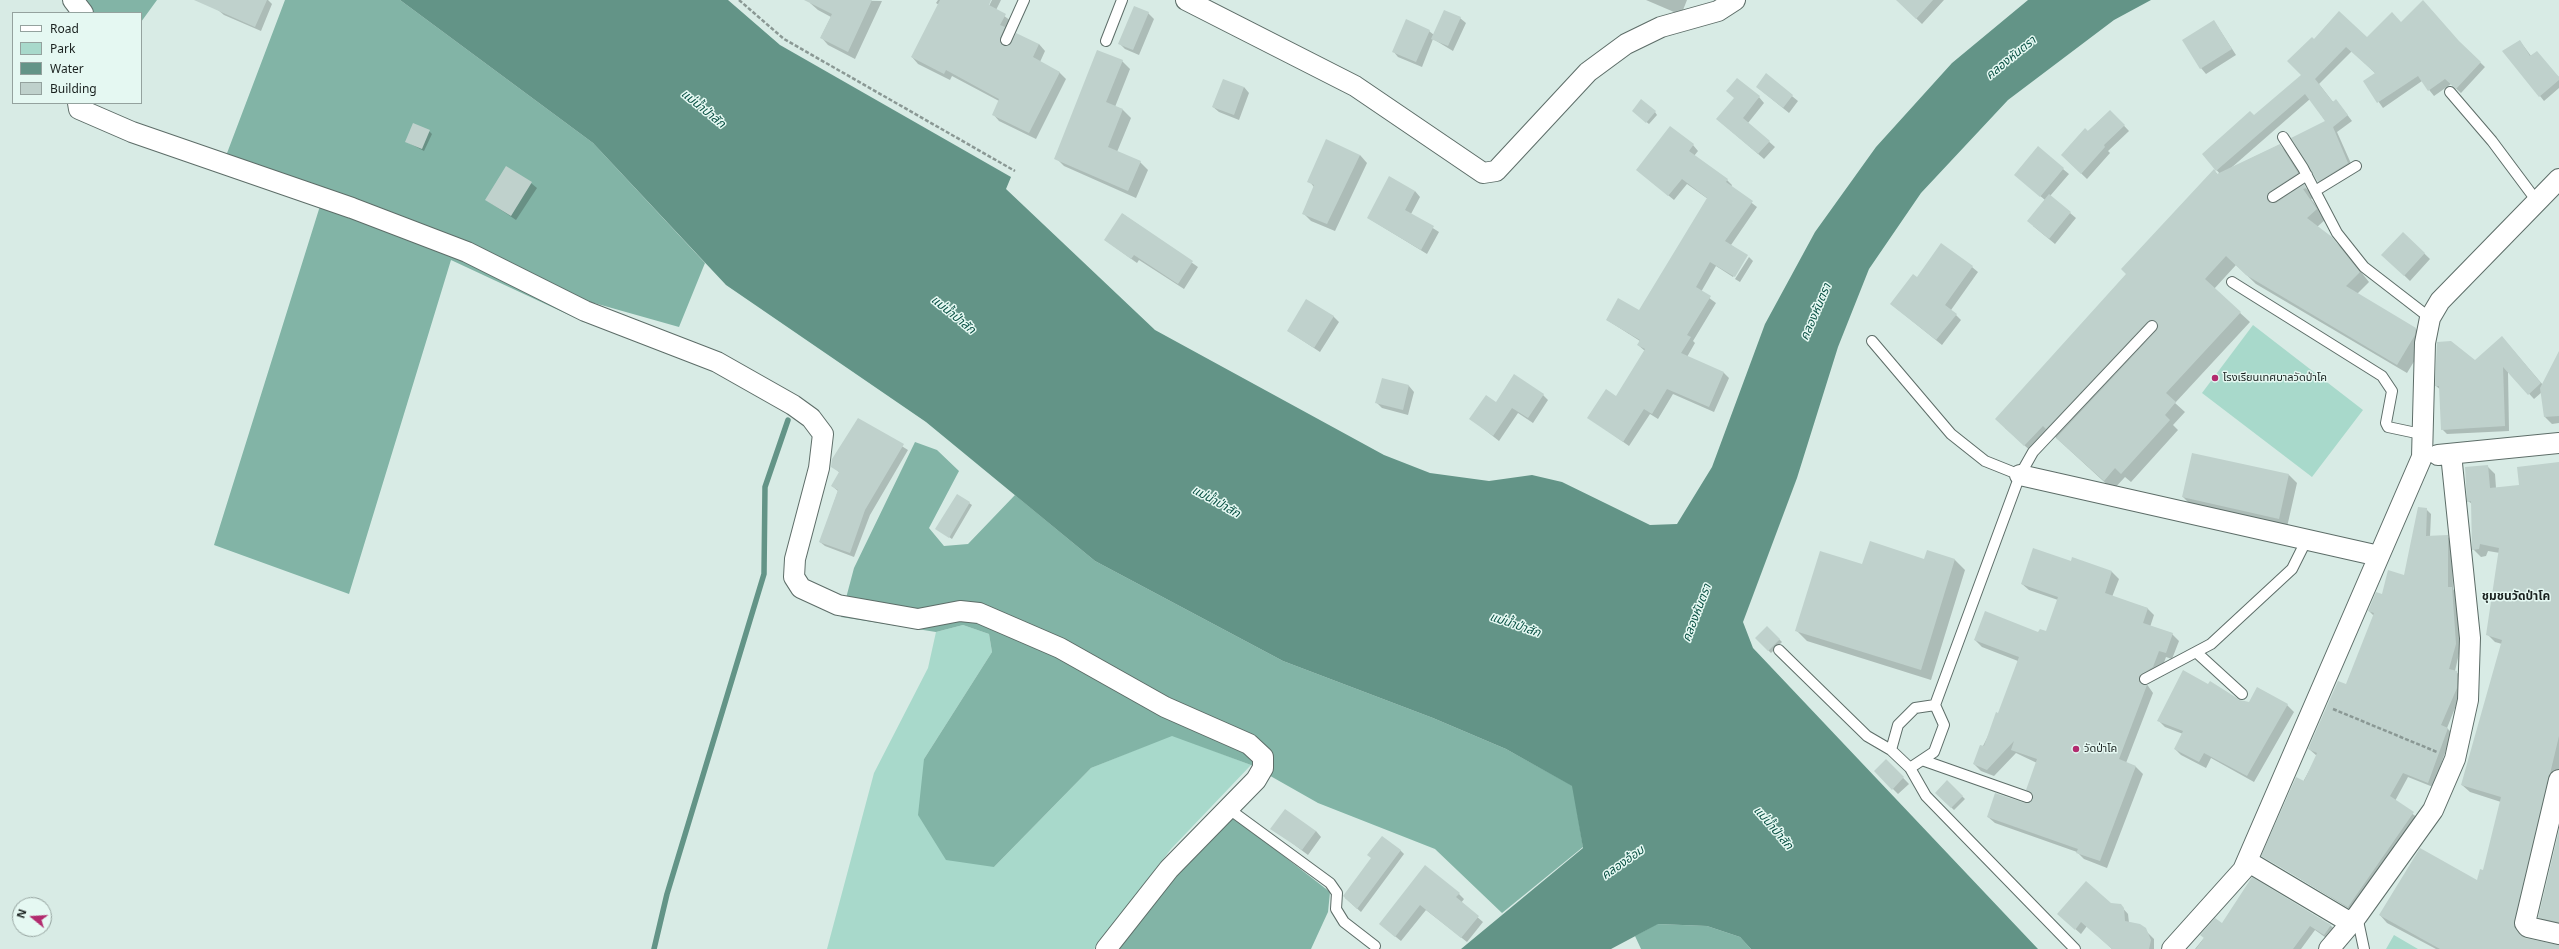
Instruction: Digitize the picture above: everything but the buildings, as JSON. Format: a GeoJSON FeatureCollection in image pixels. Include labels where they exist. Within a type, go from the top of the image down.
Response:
{"type":"FeatureCollection","features":[{"type":"Feature","properties":{"kind":"street"},"geometry":{"type":"LineString","coordinates":[[73,0],[81,12]]}},
{"type":"Feature","properties":{"kind":"street"},"geometry":{"type":"LineString","coordinates":[[1186,0],[1355,86],[1483,173],[1496,171],[1588,72],[1626,44],[1661,27],[1718,10],[1735,0]]}},
{"type":"Feature","properties":{"kind":"street"},"geometry":{"type":"LineString","coordinates":[[78,104],[79,109],[132,132],[352,208],[467,252],[585,311],[717,362],[793,405],[811,418],[823,434],[818,468],[795,559],[794,577],[801,588],[838,605],[918,619],[960,611],[979,613],[1060,648],[1164,707],[1250,744],[1263,757],[1263,768],[1256,780],[1169,869],[1106,949]]}},
{"type":"Feature","properties":{"kind":"street"},"geometry":{"type":"LineString","coordinates":[[2172,949],[2243,870],[2422,457],[2421,434],[2425,343],[2430,318],[2440,301],[2536,200],[2559,179]]}},
{"type":"Feature","properties":{"kind":"street"},"geometry":{"type":"LineString","coordinates":[[2422,457],[2559,443]]}},
{"type":"Feature","properties":{"kind":"street"},"geometry":{"type":"LineString","coordinates":[[2329,949],[2354,919],[2433,810],[2455,759],[2468,700],[2470,638],[2451,454]]}},
{"type":"Feature","properties":{"kind":"street"},"geometry":{"type":"LineString","coordinates":[[2020,475],[2379,556]]}},
{"type":"Feature","properties":{"kind":"street"},"geometry":{"type":"LineString","coordinates":[[2558,787],[2525,923],[2528,927],[2559,934]]}},
{"type":"Feature","properties":{"kind":"street"},"geometry":{"type":"LineString","coordinates":[[2247,861],[2354,919]]}},
{"type":"Feature","properties":{"kind":"lane"},"geometry":{"type":"LineString","coordinates":[[1006,40],[1024,0]]}},
{"type":"Feature","properties":{"kind":"lane"},"geometry":{"type":"LineString","coordinates":[[1106,41],[1122,0]]}},
{"type":"Feature","properties":{"kind":"lane"},"geometry":{"type":"LineString","coordinates":[[2450,92],[2492,141],[2536,200]]}},
{"type":"Feature","properties":{"kind":"lane"},"geometry":{"type":"LineString","coordinates":[[2284,137],[2307,175],[2337,233],[2364,267],[2430,318]]}},
{"type":"Feature","properties":{"kind":"lane"},"geometry":{"type":"LineString","coordinates":[[2314,191],[2356,166]]}},
{"type":"Feature","properties":{"kind":"lane"},"geometry":{"type":"LineString","coordinates":[[2273,197],[2307,175]]}},
{"type":"Feature","properties":{"kind":"lane"},"geometry":{"type":"LineString","coordinates":[[2232,282],[2382,376],[2392,391],[2386,423],[2388,427],[2421,434]]}},
{"type":"Feature","properties":{"kind":"lane"},"geometry":{"type":"LineString","coordinates":[[1910,768],[1934,752],[1944,725],[1935,705],[2020,475],[2033,452],[2152,326]]}},
{"type":"Feature","properties":{"kind":"lane"},"geometry":{"type":"LineString","coordinates":[[1872,341],[1951,434],[1985,461],[2020,475]]}},
{"type":"Feature","properties":{"kind":"lane"},"geometry":{"type":"LineString","coordinates":[[2145,679],[2211,644],[2292,569],[2307,539]]}},
{"type":"Feature","properties":{"kind":"lane"},"geometry":{"type":"LineString","coordinates":[[1779,650],[1867,736],[1891,750],[1910,768],[1926,796],[2075,949]]}},
{"type":"Feature","properties":{"kind":"lane"},"geometry":{"type":"LineString","coordinates":[[2196,652],[2242,694]]}},
{"type":"Feature","properties":{"kind":"lane"},"geometry":{"type":"LineString","coordinates":[[1891,750],[1898,725],[1915,708],[1935,705]]}},
{"type":"Feature","properties":{"kind":"lane"},"geometry":{"type":"LineString","coordinates":[[1922,760],[2027,797]]}},
{"type":"Feature","properties":{"kind":"lane"},"geometry":{"type":"LineString","coordinates":[[1229,809],[1330,883],[1337,893],[1336,909],[1344,922],[1375,946]]}},
{"type":"Feature","properties":{"kind":"lane"},"geometry":{"type":"LineString","coordinates":[[2354,919],[2364,949]]}},
{"type":"Feature","properties":{"kind":"path"},"geometry":{"type":"LineString","coordinates":[[739,0],[784,40],[1015,171]]}},
{"type":"Feature","properties":{"kind":"path"},"geometry":{"type":"LineString","coordinates":[[2316,702],[2455,759]]}},
{"type":"Feature","properties":{"kind":"green space"},"geometry":{"type":"Polygon","coordinates":[[[2253,325],[2363,410],[2312,477],[2202,393],[2253,325]]]}},
{"type":"Feature","properties":{"kind":"green space"},"geometry":{"type":"Polygon","coordinates":[[[963,625],[989,634],[992,652],[924,759],[994,867],[1091,768],[1172,735],[1251,765],[1171,849],[1094,949],[827,949],[874,773],[928,668],[936,632],[963,625]]]}},
{"type":"Feature","properties":{"kind":"green space"},"geometry":{"type":"Polygon","coordinates":[[[2394,935],[2418,949],[2386,949],[2394,935]]]}},
{"type":"Feature","properties":{"kind":"shaded area"},"geometry":{"type":"Polygon","coordinates":[[[83,0],[157,0],[142,21],[142,12],[89,12],[83,0]]]}},
{"type":"Feature","properties":{"kind":"shaded area"},"geometry":{"type":"Polygon","coordinates":[[[285,0],[400,0],[593,143],[705,263],[679,327],[594,303],[584,322],[451,260],[349,594],[214,545],[320,206],[221,169],[285,0]]]}},
{"type":"Feature","properties":{"kind":"shaded area"},"geometry":{"type":"Polygon","coordinates":[[[915,442],[937,450],[959,471],[929,528],[944,546],[968,544],[1015,495],[1095,561],[1283,661],[1433,718],[1506,749],[1573,786],[1583,847],[1502,913],[1435,849],[1318,803],[1251,765],[1172,736],[1091,768],[994,867],[946,860],[918,815],[924,759],[992,652],[989,634],[963,625],[936,632],[841,617],[854,568],[915,442]]]}},
{"type":"Feature","properties":{"kind":"shaded area"},"geometry":{"type":"Polygon","coordinates":[[[1232,816],[1330,892],[1328,912],[1311,949],[1114,949],[1180,865],[1232,816]]]}},
{"type":"Feature","properties":{"kind":"shaded area"},"geometry":{"type":"Polygon","coordinates":[[[1657,924],[1707,926],[1740,937],[1751,949],[1641,949],[1635,936],[1657,924]]]}},
{"type":"Feature","properties":{"kind":"water"},"geometry":{"type":"Polygon","coordinates":[[[400,0],[728,0],[780,45],[1011,177],[1006,189],[1155,330],[1384,455],[1430,473],[1489,481],[1532,475],[1562,482],[1650,525],[1677,524],[1712,467],[1765,324],[1815,232],[1876,147],[1952,63],[2028,0],[2151,0],[2114,20],[2008,100],[1921,193],[1869,269],[1838,347],[1797,478],[1743,622],[1753,648],[2038,949],[1751,949],[1740,937],[1707,926],[1658,924],[1611,949],[1461,949],[1583,848],[1572,786],[1506,749],[1433,718],[1283,661],[1095,561],[926,422],[726,285],[593,143],[400,0]]]}},
{"type":"Feature","properties":{"kind":"waterway"},"geometry":{"type":"LineString","coordinates":[[654,949],[667,894],[764,574],[765,487],[788,420]]}},
{"type":"Feature","properties":{"kind":"place","name":"โรงเรียนเทศบาลวัดป่าโค"},"geometry":{"type":"Point","coordinates":[2215,378]}},
{"type":"Feature","properties":{"kind":"place","name":"วัดป่าโค"},"geometry":{"type":"Point","coordinates":[2076,749]}},
{"type":"Feature","properties":{"kind":"district","name":"ชุมชนวัดป่าโค"},"geometry":{"type":"Point","coordinates":[2516,597]}},
{"type":"Feature","properties":{"kind":"water label","name":"คลองหันตรา"},"geometry":{"type":"Point","coordinates":[2011,58]}},
{"type":"Feature","properties":{"kind":"water label","name":"แม่น้ำป่าสัก"},"geometry":{"type":"Point","coordinates":[703,109]}},
{"type":"Feature","properties":{"kind":"water label","name":"คลองหันตรา"},"geometry":{"type":"Point","coordinates":[1816,312]}},
{"type":"Feature","properties":{"kind":"water label","name":"แม่น้ำป่าสัก"},"geometry":{"type":"Point","coordinates":[953,315]}},
{"type":"Feature","properties":{"kind":"water label","name":"แม่น้ำป่าสัก"},"geometry":{"type":"Point","coordinates":[1216,502]}},
{"type":"Feature","properties":{"kind":"water label","name":"คลองหันตรา"},"geometry":{"type":"Point","coordinates":[1697,613]}},
{"type":"Feature","properties":{"kind":"water label","name":"แม่น้ำป่าสัก"},"geometry":{"type":"Point","coordinates":[1515,625]}},
{"type":"Feature","properties":{"kind":"water label","name":"แม่น้ำป่าสัก"},"geometry":{"type":"Point","coordinates":[1773,828]}},
{"type":"Feature","properties":{"kind":"water label","name":"คลองอ้อม"},"geometry":{"type":"Point","coordinates":[1623,863]}}]}
